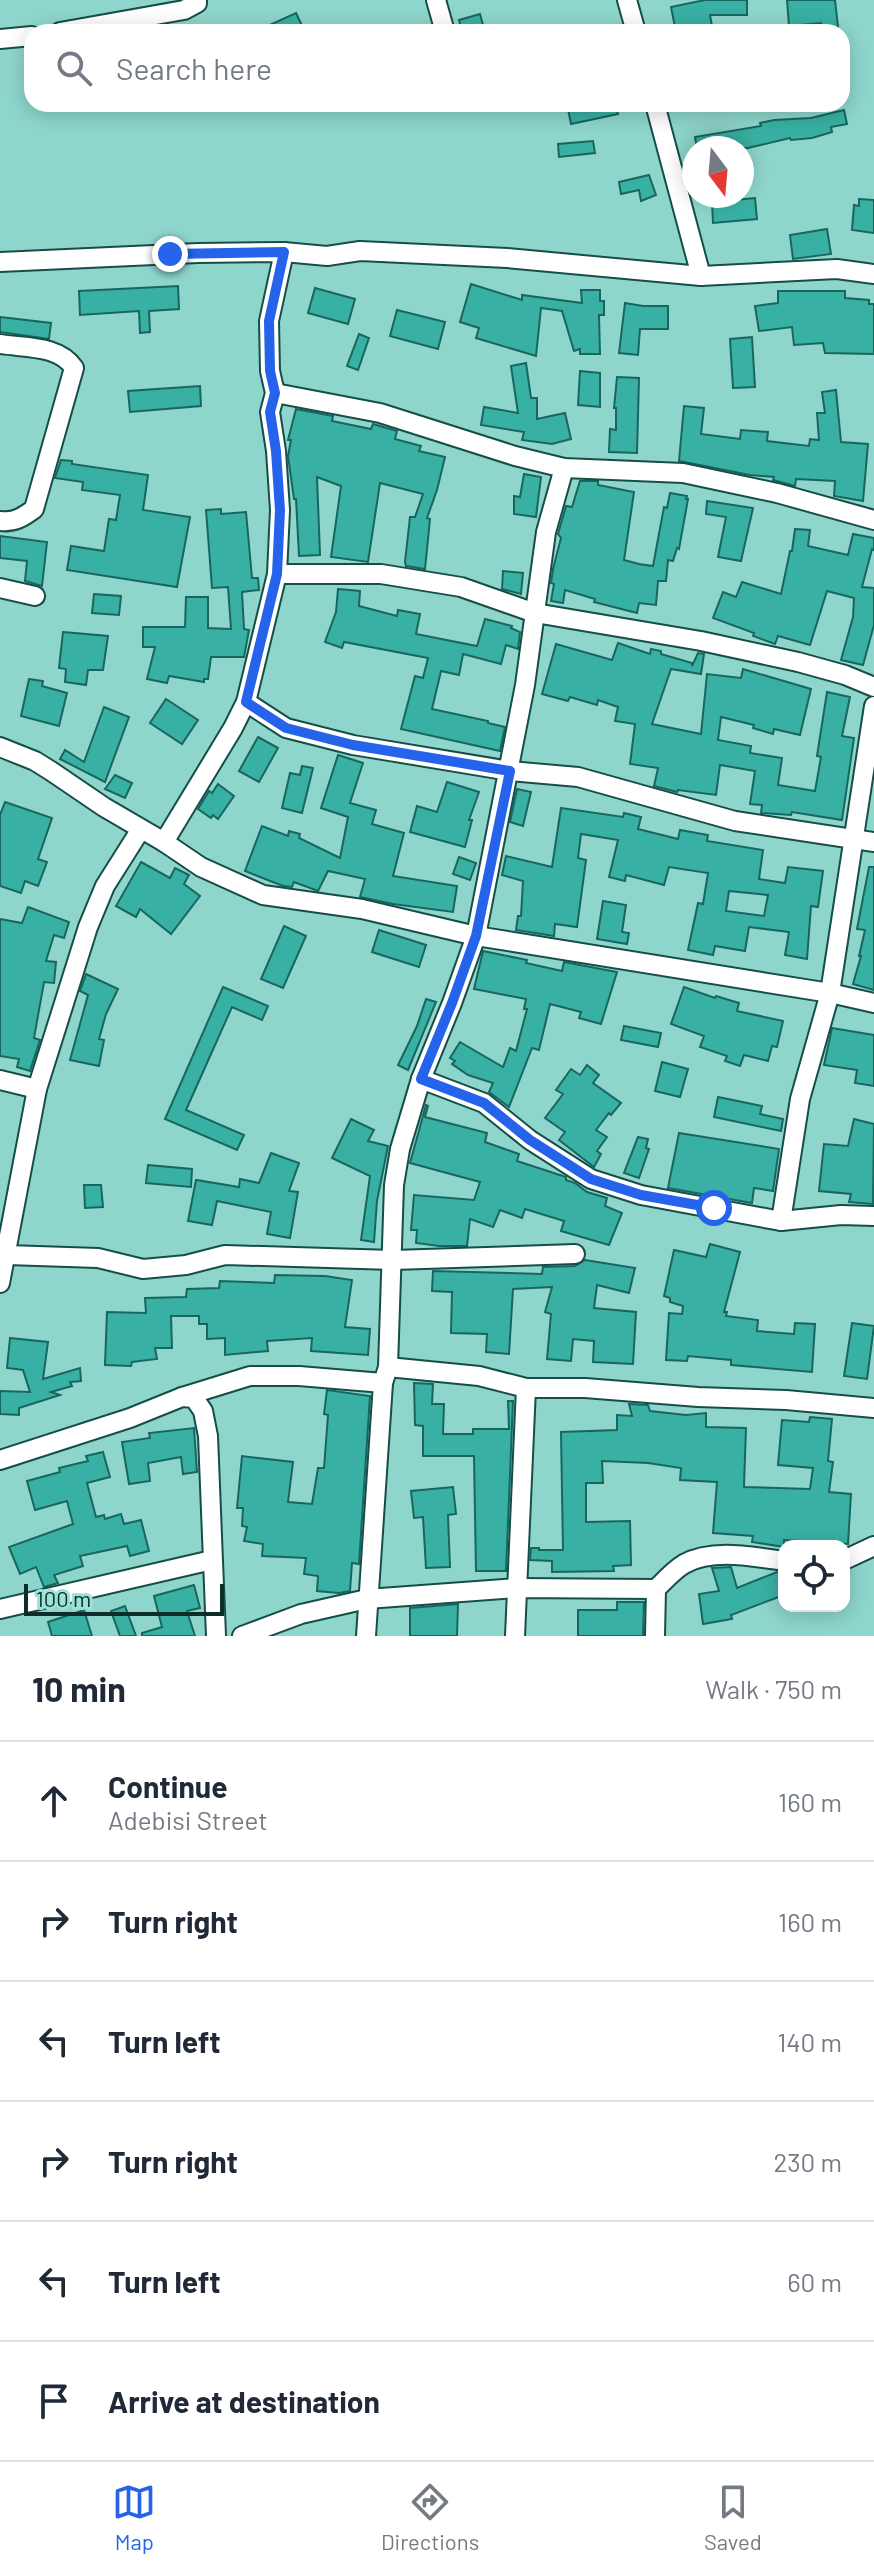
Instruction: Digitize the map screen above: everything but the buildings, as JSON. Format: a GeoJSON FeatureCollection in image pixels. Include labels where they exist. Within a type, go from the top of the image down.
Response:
{"type":"FeatureCollection","features":[{"type":"Feature","properties":{"kind":"street"},"geometry":{"type":"LineString","coordinates":[[105,24],[184,10],[197,0]]}},
{"type":"Feature","properties":{"kind":"street"},"geometry":{"type":"LineString","coordinates":[[436,0],[443,24]]}},
{"type":"Feature","properties":{"kind":"street"},"geometry":{"type":"LineString","coordinates":[[627,0],[634,24]]}},
{"type":"Feature","properties":{"kind":"street"},"geometry":{"type":"LineString","coordinates":[[0,39],[24,37]]}},
{"type":"Feature","properties":{"kind":"street"},"geometry":{"type":"LineString","coordinates":[[657,112],[701,276]]}},
{"type":"Feature","properties":{"kind":"street"},"geometry":{"type":"LineString","coordinates":[[0,262],[198,253],[284,252],[327,256],[360,251],[463,255],[701,276],[837,269],[874,274]]}},
{"type":"Feature","properties":{"kind":"street"},"geometry":{"type":"LineString","coordinates":[[164,842],[246,702],[277,574],[280,510],[270,412],[275,393],[270,371],[269,321],[284,252]]}},
{"type":"Feature","properties":{"kind":"street"},"geometry":{"type":"LineString","coordinates":[[0,344],[58,353],[68,358],[74,368],[34,509],[10,522],[0,521]]}},
{"type":"Feature","properties":{"kind":"street"},"geometry":{"type":"LineString","coordinates":[[275,393],[380,413],[515,456],[564,468],[683,473],[777,493],[874,520]]}},
{"type":"Feature","properties":{"kind":"street"},"geometry":{"type":"LineString","coordinates":[[366,1636],[386,1375],[394,1185],[400,1149],[421,1079],[476,936],[510,771],[546,532],[564,468]]}},
{"type":"Feature","properties":{"kind":"street"},"geometry":{"type":"LineString","coordinates":[[277,574],[381,574],[461,587],[535,613],[701,641],[798,662],[874,687]]}},
{"type":"Feature","properties":{"kind":"street"},"geometry":{"type":"LineString","coordinates":[[0,588],[35,596]]}},
{"type":"Feature","properties":{"kind":"street"},"geometry":{"type":"LineString","coordinates":[[246,702],[286,728],[353,745],[510,771],[578,777],[735,821],[874,842]]}},
{"type":"Feature","properties":{"kind":"street"},"geometry":{"type":"LineString","coordinates":[[781,1221],[800,1099],[830,993],[874,706]]}},
{"type":"Feature","properties":{"kind":"street"},"geometry":{"type":"LineString","coordinates":[[0,747],[35,761],[201,867],[263,895],[362,909],[476,936],[830,993],[874,1003]]}},
{"type":"Feature","properties":{"kind":"street"},"geometry":{"type":"LineString","coordinates":[[0,1283],[37,1089],[88,927],[105,886],[141,829]]}},
{"type":"Feature","properties":{"kind":"street"},"geometry":{"type":"LineString","coordinates":[[421,1079],[484,1103],[530,1140],[591,1179],[641,1195],[781,1221],[841,1215],[874,1216]]}},
{"type":"Feature","properties":{"kind":"street"},"geometry":{"type":"LineString","coordinates":[[0,1080],[37,1089]]}},
{"type":"Feature","properties":{"kind":"street"},"geometry":{"type":"LineString","coordinates":[[7,1255],[98,1258],[143,1269],[186,1265],[225,1255],[393,1260],[575,1254]]}},
{"type":"Feature","properties":{"kind":"street"},"geometry":{"type":"LineString","coordinates":[[0,1460],[250,1376],[479,1376],[526,1388],[585,1388],[874,1408]]}},
{"type":"Feature","properties":{"kind":"street"},"geometry":{"type":"LineString","coordinates":[[515,1636],[526,1388]]}},
{"type":"Feature","properties":{"kind":"street"},"geometry":{"type":"LineString","coordinates":[[182,1397],[194,1398],[203,1411],[208,1436],[216,1636]]}},
{"type":"Feature","properties":{"kind":"street"},"geometry":{"type":"LineString","coordinates":[[850,1557],[874,1546]]}},
{"type":"Feature","properties":{"kind":"street"},"geometry":{"type":"LineString","coordinates":[[242,1636],[301,1614],[367,1599],[516,1588],[656,1589],[684,1564],[703,1558],[721,1555],[778,1560]]}},
{"type":"Feature","properties":{"kind":"street"},"geometry":{"type":"LineString","coordinates":[[0,1609],[212,1560]]}},
{"type":"Feature","properties":{"kind":"street"},"geometry":{"type":"LineString","coordinates":[[655,1636],[656,1589]]}},
{"type":"Feature","properties":{"kind":"route"},"geometry":{"type":"LineString","coordinates":[[170,254],[284,252],[269,321],[270,371],[275,393],[270,412],[280,510],[277,574],[246,702],[286,728],[353,745],[510,771],[476,936],[421,1079],[484,1103],[530,1140],[591,1179],[641,1195],[714,1208]]}}]}
